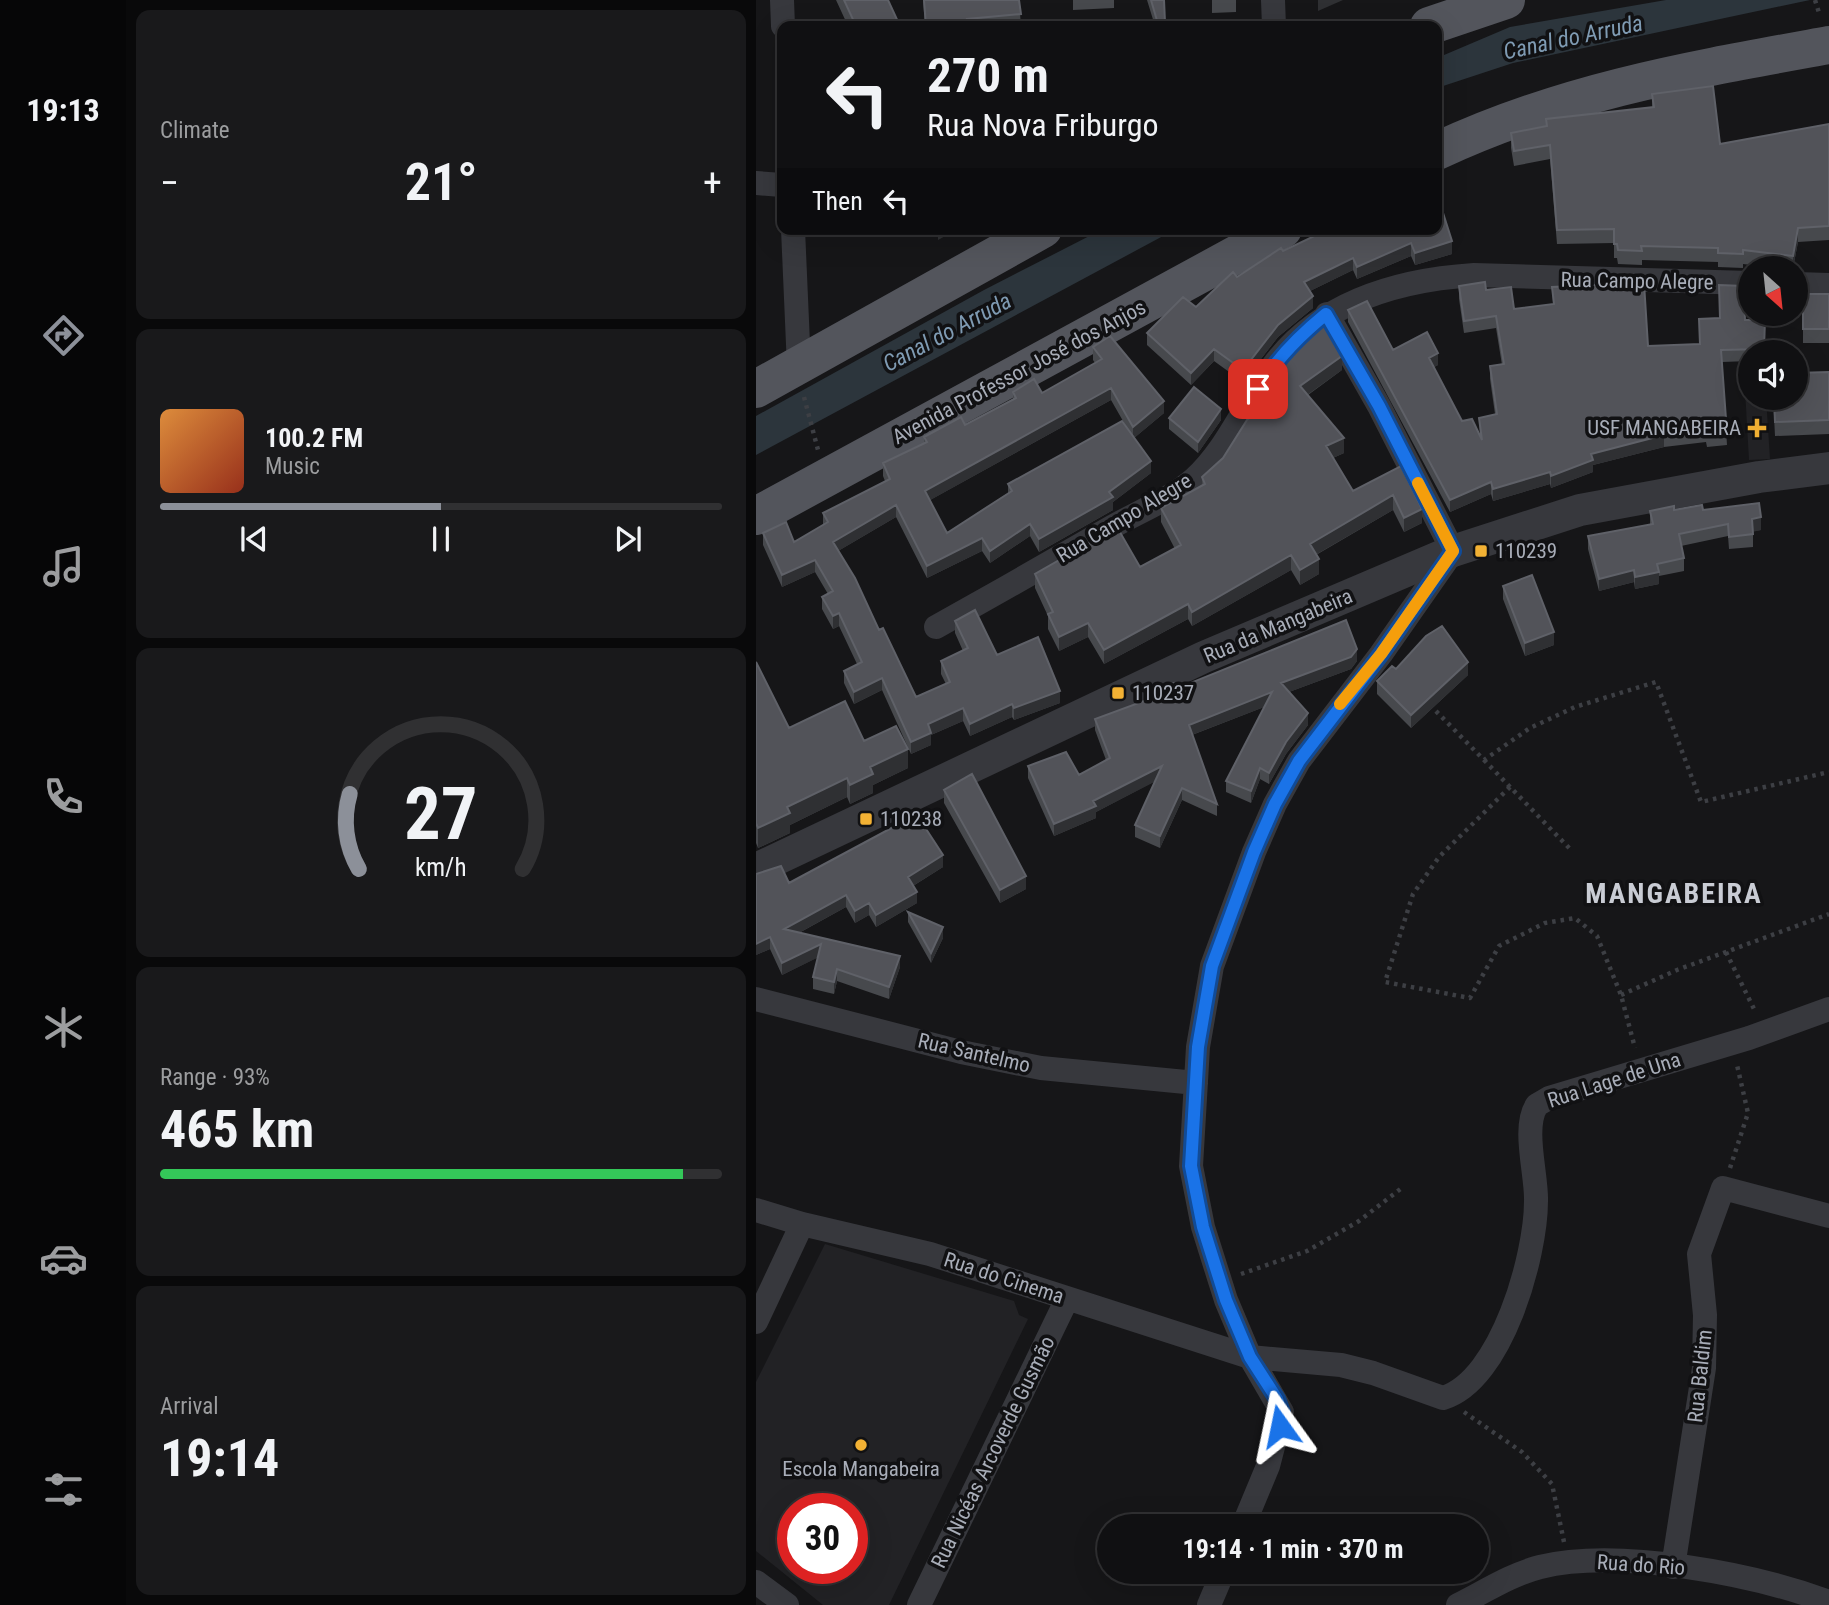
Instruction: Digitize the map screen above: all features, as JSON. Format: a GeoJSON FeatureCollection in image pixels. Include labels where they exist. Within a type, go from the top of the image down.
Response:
{"type":"FeatureCollection","features":[{"type":"Feature","properties":{"kind":"main road"},"geometry":{"type":"LineString","coordinates":[[1442,22],[1506,0]]}},
{"type":"Feature","properties":{"kind":"main road"},"geometry":{"type":"LineString","coordinates":[[1442,149],[1494,124],[1581,95],[1685,71],[1829,46]]}},
{"type":"Feature","properties":{"kind":"main road"},"geometry":{"type":"LineString","coordinates":[[756,389],[800,375],[1033,235]]}},
{"type":"Feature","properties":{"kind":"main road","name":"Avenida Professor José dos Anjos"},"geometry":{"type":"LineString","coordinates":[[756,516],[1272,235]]}},
{"type":"Feature","properties":{"kind":"street"},"geometry":{"type":"LineString","coordinates":[[782,0],[783,21]]}},
{"type":"Feature","properties":{"kind":"street"},"geometry":{"type":"LineString","coordinates":[[1273,0],[1275,21]]}},
{"type":"Feature","properties":{"kind":"street"},"geometry":{"type":"LineString","coordinates":[[756,183],[777,185]]}},
{"type":"Feature","properties":{"kind":"street"},"geometry":{"type":"LineString","coordinates":[[793,235],[800,375]]}},
{"type":"Feature","properties":{"kind":"street","name":"Rua Campo Alegre"},"geometry":{"type":"LineString","coordinates":[[936,627],[1193,479],[1232,430],[1270,369],[1300,335],[1326,314],[1376,293],[1438,278],[1474,275],[1738,283]]}},
{"type":"Feature","properties":{"kind":"street"},"geometry":{"type":"LineString","coordinates":[[1808,284],[1829,285]]}},
{"type":"Feature","properties":{"kind":"street"},"geometry":{"type":"LineString","coordinates":[[1248,1514],[1268,1465],[1282,1412],[1250,1357],[1220,1281],[1203,1227],[1191,1166],[1198,1047],[1212,966],[1275,804],[1312,742],[1381,654],[1453,551],[1379,406],[1326,314]]}},
{"type":"Feature","properties":{"kind":"street","name":"Rua da Mangabeira"},"geometry":{"type":"LineString","coordinates":[[756,869],[1204,657],[1453,551],[1580,510],[1759,477],[1829,468]]}},
{"type":"Feature","properties":{"kind":"street","name":"Rua Santelmo"},"geometry":{"type":"LineString","coordinates":[[756,999],[961,1052],[1041,1068],[1196,1083]]}},
{"type":"Feature","properties":{"kind":"street","name":"Rua Lage de Una"},"geometry":{"type":"LineString","coordinates":[[1443,1398],[1452,1395],[1477,1372],[1503,1336],[1517,1293],[1535,1227],[1536,1198],[1531,1123],[1534,1110],[1549,1098],[1733,1043],[1829,1009]]}},
{"type":"Feature","properties":{"kind":"street"},"geometry":{"type":"LineString","coordinates":[[1724,1188],[1829,1216]]}},
{"type":"Feature","properties":{"kind":"street","name":"Rua Baldim"},"geometry":{"type":"LineString","coordinates":[[1673,1567],[1704,1368],[1705,1315],[1699,1254],[1724,1188]]}},
{"type":"Feature","properties":{"kind":"street","name":"Rua do Cinema"},"geometry":{"type":"LineString","coordinates":[[756,1210],[802,1224],[930,1254],[1250,1357]]}},
{"type":"Feature","properties":{"kind":"street"},"geometry":{"type":"LineString","coordinates":[[756,1322],[802,1224]]}},
{"type":"Feature","properties":{"kind":"street","name":"Rua Nicéas Arcoverde Gusmão"},"geometry":{"type":"LineString","coordinates":[[919,1605],[1067,1299]]}},
{"type":"Feature","properties":{"kind":"street"},"geometry":{"type":"LineString","coordinates":[[1250,1357],[1341,1365],[1373,1373],[1443,1398]]}},
{"type":"Feature","properties":{"kind":"street","name":"Rua do Rio"},"geometry":{"type":"LineString","coordinates":[[1458,1605],[1539,1567],[1595,1560],[1741,1575],[1829,1602]]}},
{"type":"Feature","properties":{"kind":"street"},"geometry":{"type":"LineString","coordinates":[[756,1582],[787,1605]]}},
{"type":"Feature","properties":{"kind":"street"},"geometry":{"type":"LineString","coordinates":[[1209,1605],[1218,1584]]}},
{"type":"Feature","properties":{"kind":"path"},"geometry":{"type":"LineString","coordinates":[[800,375],[813,434]]}},
{"type":"Feature","properties":{"kind":"path"},"geometry":{"type":"LineString","coordinates":[[1484,760],[1530,728],[1575,707],[1656,682],[1701,802],[1829,772]]}},
{"type":"Feature","properties":{"kind":"path"},"geometry":{"type":"LineString","coordinates":[[1428,702],[1572,851]]}},
{"type":"Feature","properties":{"kind":"path"},"geometry":{"type":"LineString","coordinates":[[1510,787],[1439,857],[1413,894],[1385,982],[1470,998],[1499,946],[1545,923],[1575,918],[1597,936],[1621,995],[1642,1071]]}},
{"type":"Feature","properties":{"kind":"path"},"geometry":{"type":"LineString","coordinates":[[1621,995],[1829,914]]}},
{"type":"Feature","properties":{"kind":"path"},"geometry":{"type":"LineString","coordinates":[[1726,952],[1766,1032]]}},
{"type":"Feature","properties":{"kind":"path"},"geometry":{"type":"LineString","coordinates":[[1724,1188],[1748,1113],[1733,1043]]}},
{"type":"Feature","properties":{"kind":"path"},"geometry":{"type":"LineString","coordinates":[[1220,1281],[1307,1251],[1359,1221],[1403,1187]]}},
{"type":"Feature","properties":{"kind":"path"},"geometry":{"type":"LineString","coordinates":[[1443,1398],[1522,1452],[1552,1483],[1568,1564]]}},
{"type":"Feature","properties":{"kind":"shaded area","name":"USF MANGABEIRA"},"geometry":{"type":"Polygon","coordinates":[[[1746,410],[1767,410],[1770,459],[1749,460],[1746,410]]]}},
{"type":"Feature","properties":{"kind":"shaded area","name":"Escola Mangabeira"},"geometry":{"type":"Polygon","coordinates":[[[825,1244],[1014,1301],[1019,1315],[1028,1319],[889,1605],[823,1605],[797,1584],[868,1584],[868,1493],[777,1493],[777,1568],[756,1551],[756,1382],[825,1244]]]}},
{"type":"Feature","properties":{"kind":"water","name":"Canal do Arruda"},"geometry":{"type":"Polygon","coordinates":[[[1666,0],[1810,0],[1513,63],[1442,86],[1442,56],[1510,27],[1666,0]]]}},
{"type":"Feature","properties":{"kind":"water","name":"Canal do Arruda"},"geometry":{"type":"Polygon","coordinates":[[[1091,235],[1165,235],[756,455],[756,416],[984,290],[1091,235]]]}},
{"type":"Feature","properties":{"kind":"building"},"geometry":{"type":"Polygon","coordinates":[[[844,0],[888,0],[898,21],[854,21],[844,0]]]}},
{"type":"Feature","properties":{"kind":"building"},"geometry":{"type":"Polygon","coordinates":[[[924,0],[1019,0],[1021,14],[968,21],[926,21],[924,0]]]}},
{"type":"Feature","properties":{"kind":"building"},"geometry":{"type":"Polygon","coordinates":[[[1151,0],[1164,0],[1165,21],[1157,21],[1151,0]]]}},
{"type":"Feature","properties":{"kind":"building"},"geometry":{"type":"Polygon","coordinates":[[[1713,86],[1720,144],[1829,124],[1829,226],[1798,228],[1793,256],[1743,250],[1743,254],[1718,253],[1718,248],[1641,246],[1642,251],[1618,250],[1617,244],[1614,244],[1614,229],[1557,230],[1550,145],[1514,151],[1511,133],[1547,126],[1546,119],[1654,107],[1652,94],[1713,86]]]}},
{"type":"Feature","properties":{"kind":"building"},"geometry":{"type":"Polygon","coordinates":[[[1442,210],[1452,241],[1415,253],[1411,243],[1357,267],[1353,258],[1304,282],[1313,296],[1278,325],[1243,370],[1214,349],[1191,373],[1147,333],[1183,297],[1196,307],[1233,272],[1237,277],[1281,248],[1283,251],[1316,235],[1442,235],[1442,210]]]}},
{"type":"Feature","properties":{"kind":"building"},"geometry":{"type":"Polygon","coordinates":[[[1485,282],[1486,290],[1511,287],[1514,309],[1554,304],[1552,287],[1644,283],[1648,346],[1700,344],[1699,319],[1720,318],[1719,285],[1738,286],[1738,326],[1765,326],[1764,340],[1738,340],[1738,350],[1721,350],[1727,433],[1707,435],[1706,430],[1664,435],[1591,454],[1593,460],[1551,476],[1550,472],[1493,489],[1491,482],[1450,500],[1348,310],[1367,301],[1393,350],[1427,332],[1438,353],[1429,358],[1462,421],[1472,419],[1482,440],[1479,418],[1497,414],[1490,366],[1504,364],[1496,316],[1464,321],[1459,286],[1485,282]]]}},
{"type":"Feature","properties":{"kind":"building"},"geometry":{"type":"Polygon","coordinates":[[[1808,294],[1829,294],[1829,329],[1803,329],[1803,326],[1808,326],[1808,294]]]}},
{"type":"Feature","properties":{"kind":"building"},"geometry":{"type":"Polygon","coordinates":[[[1323,323],[1342,356],[1300,386],[1344,438],[1326,446],[1353,491],[1401,466],[1422,509],[1404,518],[1393,495],[1310,544],[1319,559],[1300,570],[1291,555],[1192,612],[1188,604],[1104,650],[1088,623],[1059,637],[1048,614],[1053,612],[1035,574],[1117,527],[1140,567],[1181,545],[1161,508],[1205,484],[1202,477],[1223,458],[1247,420],[1276,394],[1268,385],[1282,364],[1300,343],[1323,323]]]}},
{"type":"Feature","properties":{"kind":"building"},"geometry":{"type":"Polygon","coordinates":[[[1110,336],[1164,401],[1133,427],[1111,388],[925,491],[947,533],[1012,491],[1008,484],[1122,421],[1151,461],[1109,492],[1113,497],[1039,539],[1030,524],[990,551],[982,538],[927,566],[896,505],[833,542],[855,578],[879,630],[883,628],[916,697],[950,682],[941,661],[968,648],[955,621],[975,610],[997,655],[1038,637],[1060,691],[1014,708],[1012,704],[970,724],[963,708],[928,724],[931,733],[911,742],[882,678],[854,692],[844,671],[862,662],[839,613],[833,616],[822,597],[833,591],[815,560],[782,575],[763,533],[786,522],[794,542],[828,522],[823,513],[890,479],[883,463],[927,442],[924,437],[961,417],[965,425],[1016,398],[1013,392],[1034,379],[1042,393],[1102,359],[1093,347],[1110,336]]]}},
{"type":"Feature","properties":{"kind":"building"},"geometry":{"type":"Polygon","coordinates":[[[1829,372],[1829,420],[1775,422],[1775,410],[1808,410],[1808,373],[1829,372]]]}},
{"type":"Feature","properties":{"kind":"building"},"geometry":{"type":"Polygon","coordinates":[[[1194,387],[1221,409],[1198,442],[1169,418],[1194,387]]]}},
{"type":"Feature","properties":{"kind":"building"},"geometry":{"type":"Polygon","coordinates":[[[1759,503],[1761,517],[1752,519],[1753,534],[1729,537],[1728,524],[1679,534],[1684,558],[1657,564],[1659,572],[1635,577],[1634,570],[1599,579],[1588,536],[1653,524],[1650,511],[1674,506],[1674,510],[1702,505],[1703,510],[1759,503]]]}},
{"type":"Feature","properties":{"kind":"building"},"geometry":{"type":"Polygon","coordinates":[[[1532,575],[1554,632],[1525,643],[1503,586],[1532,575]]]}},
{"type":"Feature","properties":{"kind":"building"},"geometry":{"type":"Polygon","coordinates":[[[1346,620],[1357,649],[1351,657],[1281,683],[1308,713],[1286,742],[1269,773],[1260,768],[1251,791],[1226,781],[1272,692],[1189,725],[1217,804],[1182,788],[1160,836],[1135,825],[1162,766],[1093,801],[1096,806],[1054,824],[1028,766],[1066,752],[1079,775],[1110,758],[1095,719],[1155,697],[1152,691],[1174,683],[1176,689],[1346,620]]]}},
{"type":"Feature","properties":{"kind":"building"},"geometry":{"type":"Polygon","coordinates":[[[1442,626],[1468,662],[1411,715],[1377,681],[1392,666],[1396,669],[1426,636],[1442,626]]]}},
{"type":"Feature","properties":{"kind":"building"},"geometry":{"type":"Polygon","coordinates":[[[756,662],[789,728],[845,701],[864,741],[896,726],[908,749],[870,767],[873,774],[850,785],[847,778],[787,807],[790,813],[758,828],[756,662]]]}},
{"type":"Feature","properties":{"kind":"building"},"geometry":{"type":"Polygon","coordinates":[[[972,774],[1026,876],[1000,890],[944,790],[972,774]]]}},
{"type":"Feature","properties":{"kind":"building"},"geometry":{"type":"Polygon","coordinates":[[[913,809],[943,855],[908,877],[917,892],[876,915],[869,903],[855,911],[846,895],[784,929],[900,956],[889,987],[837,969],[834,982],[813,977],[821,944],[782,963],[770,937],[756,944],[756,874],[781,866],[789,883],[899,824],[896,819],[913,809]]]}},
{"type":"Feature","properties":{"kind":"building"},"geometry":{"type":"Polygon","coordinates":[[[908,912],[943,927],[931,953],[908,912]]]}},
{"type":"Feature","properties":{"kind":"slow traffic"},"geometry":{"type":"LineString","coordinates":[[1340,704],[1381,654],[1453,551],[1418,483]]}},
{"type":"Feature","properties":{"kind":"place","name":"USF MANGABEIRA"},"geometry":{"type":"Point","coordinates":[1757,428]}},
{"type":"Feature","properties":{"kind":"place","name":"110239"},"geometry":{"type":"Point","coordinates":[1481,551]}},
{"type":"Feature","properties":{"kind":"place","name":"110237"},"geometry":{"type":"Point","coordinates":[1118,693]}},
{"type":"Feature","properties":{"kind":"place","name":"110238"},"geometry":{"type":"Point","coordinates":[866,819]}},
{"type":"Feature","properties":{"kind":"place","name":"Escola Mangabeira"},"geometry":{"type":"Point","coordinates":[861,1445]}},
{"type":"Feature","properties":{"kind":"district","name":"MANGABEIRA"},"geometry":{"type":"Point","coordinates":[1674,893]}},
{"type":"Feature","properties":{"kind":"route"},"geometry":{"type":"LineString","coordinates":[[1258,389],[1270,369],[1300,335],[1326,314],[1379,406],[1453,551],[1381,654],[1332,714],[1299,761],[1275,804],[1254,852],[1212,966],[1198,1047],[1191,1166],[1203,1227],[1226,1300],[1250,1357],[1277,1399],[1282,1412],[1280,1426]]}}]}
